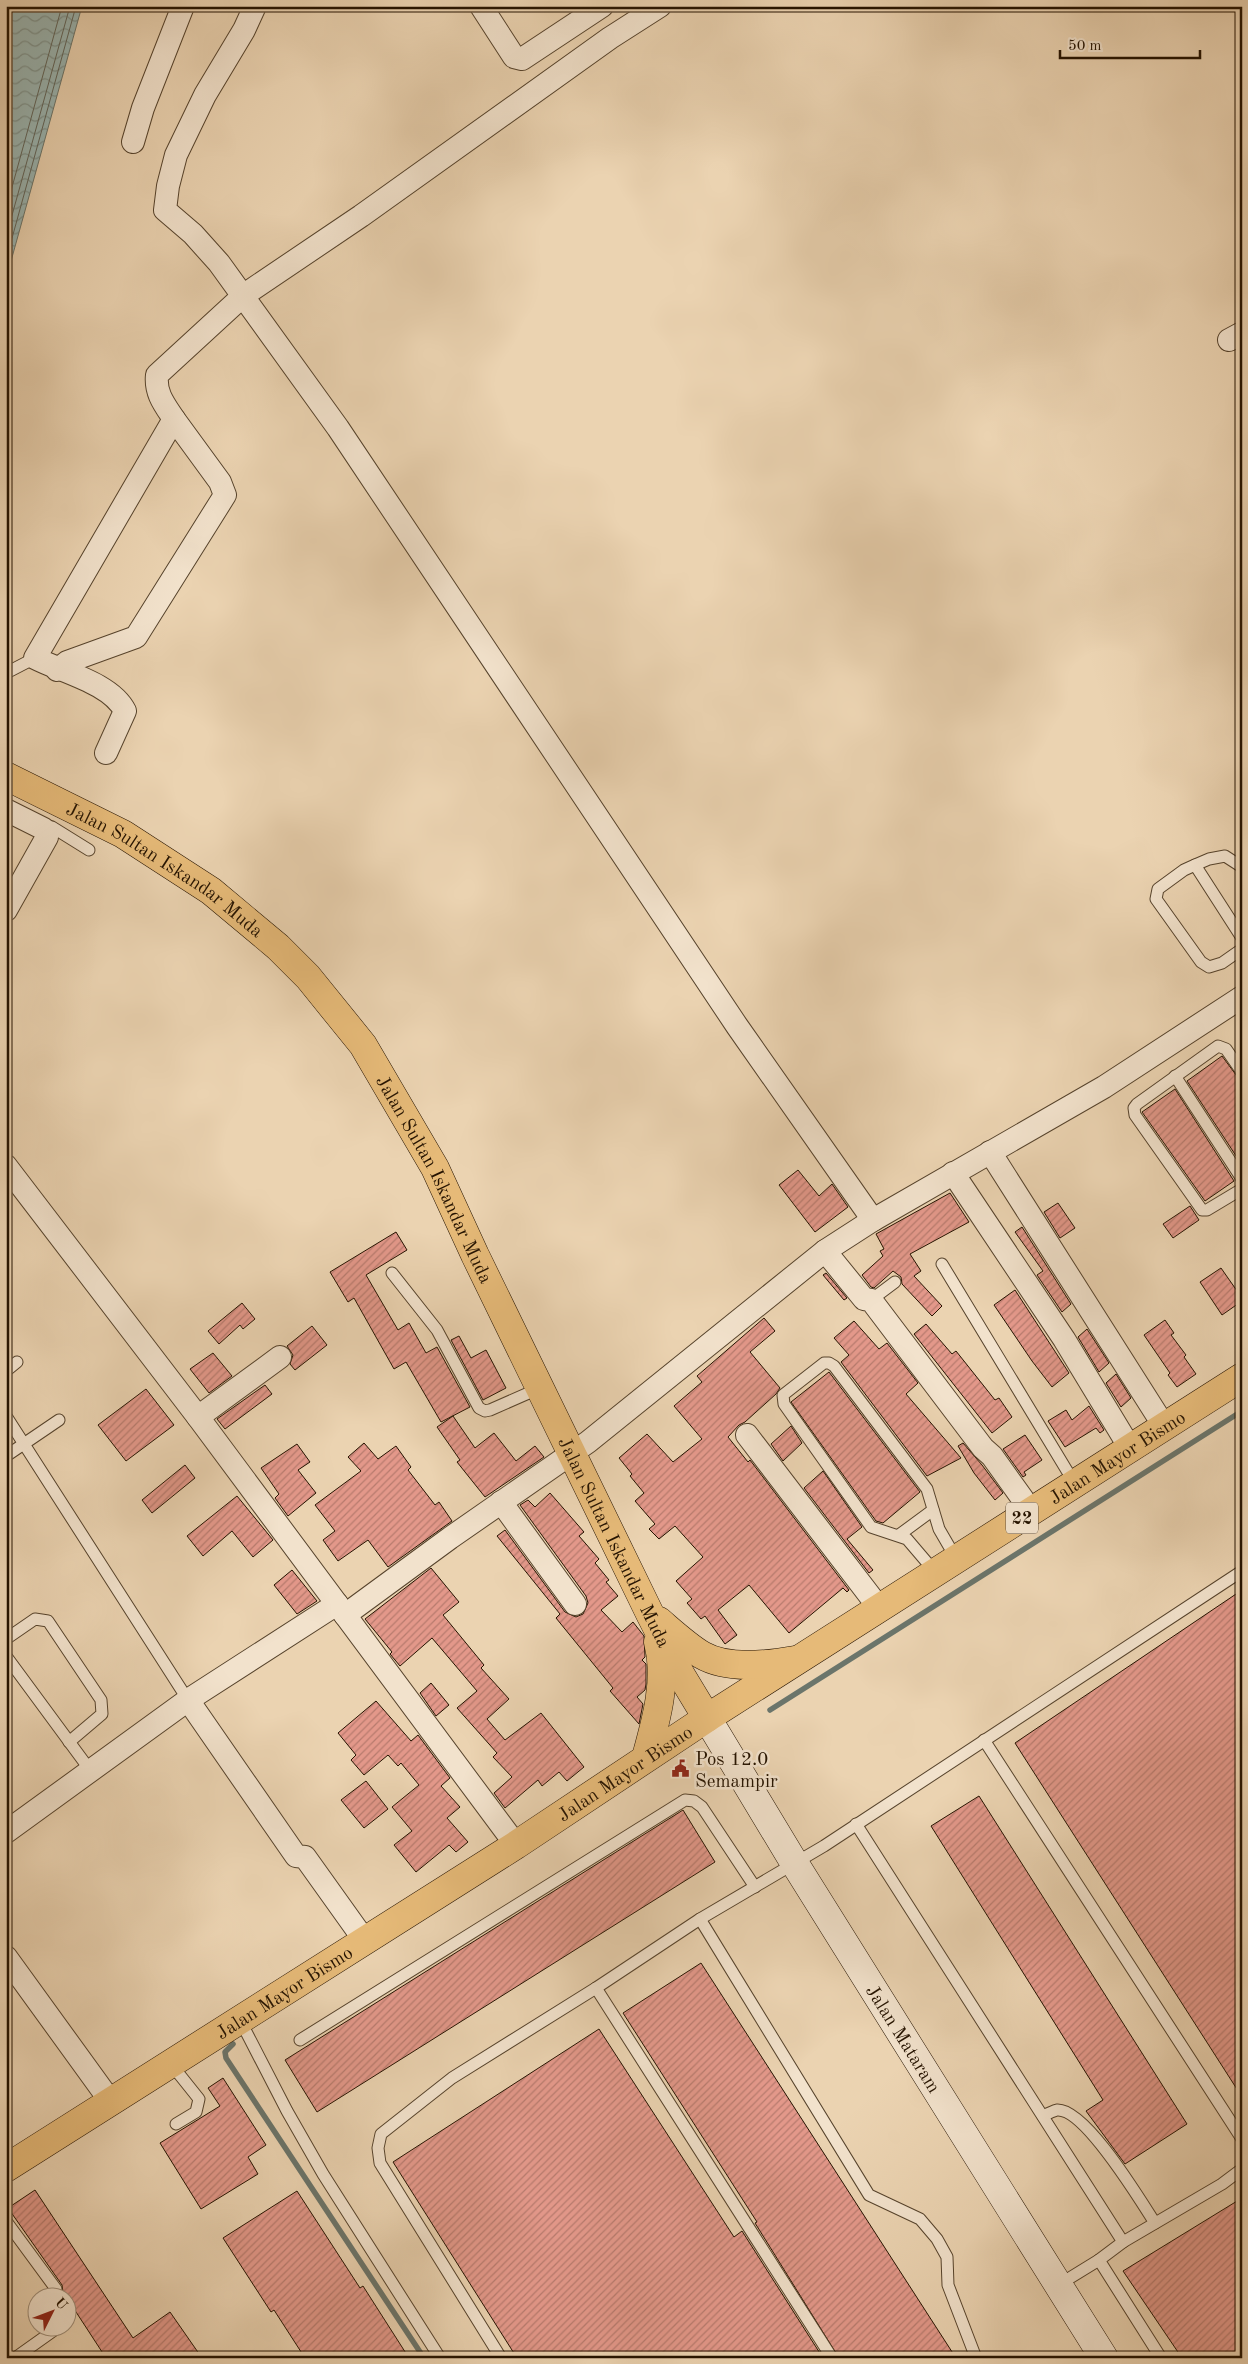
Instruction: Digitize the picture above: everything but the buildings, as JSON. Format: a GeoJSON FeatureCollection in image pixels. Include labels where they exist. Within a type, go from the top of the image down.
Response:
{"type":"FeatureCollection","features":[{"type":"Feature","properties":{"kind":"main road","name":"Jalan Sultan Iskandar Muda"},"geometry":{"type":"LineString","coordinates":[[6,776],[123,834],[211,891],[278,947],[308,977],[363,1045],[435,1168],[474,1255],[650,1614],[681,1675],[707,1718]]}},
{"type":"Feature","properties":{"kind":"main road","name":"Jalan Mayor Bismo"},"geometry":{"type":"LineString","coordinates":[[6,2168],[516,1845],[646,1757],[1242,1377]]}},
{"type":"Feature","properties":{"kind":"main road","name":"22"},"geometry":{"type":"LineString","coordinates":[[650,1614],[703,1656],[722,1662],[771,1664],[802,1659]]}},
{"type":"Feature","properties":{"kind":"main road"},"geometry":{"type":"LineString","coordinates":[[646,1757],[655,1722],[662,1679],[660,1651],[650,1614]]}},
{"type":"Feature","properties":{"kind":"main road","name":"Jalan Mataram"},"geometry":{"type":"LineString","coordinates":[[707,1718],[795,1864],[1060,2284],[1104,2358]]}},
{"type":"Feature","properties":{"kind":"street"},"geometry":{"type":"LineString","coordinates":[[134,142],[142,108],[183,6]]}},
{"type":"Feature","properties":{"kind":"street"},"geometry":{"type":"LineString","coordinates":[[256,6],[244,30],[205,95],[176,155],[164,207],[166,213],[193,234],[244,295],[338,428],[737,1026],[873,1220]]}},
{"type":"Feature","properties":{"kind":"street"},"geometry":{"type":"LineString","coordinates":[[482,6],[514,57],[518,59],[522,59],[594,8],[610,38]]}},
{"type":"Feature","properties":{"kind":"street"},"geometry":{"type":"LineString","coordinates":[[57,670],[66,662],[136,637],[225,495],[220,482],[158,394],[157,375],[244,295],[361,216],[610,38],[660,6]]}},
{"type":"Feature","properties":{"kind":"street"},"geometry":{"type":"LineString","coordinates":[[106,753],[125,711],[122,706],[98,685],[57,670],[35,658],[174,419]]}},
{"type":"Feature","properties":{"kind":"street"},"geometry":{"type":"LineString","coordinates":[[6,810],[44,829],[48,837],[6,910]]}},
{"type":"Feature","properties":{"kind":"street"},"geometry":{"type":"LineString","coordinates":[[6,1832],[188,1700],[341,1609],[588,1442],[825,1251],[873,1220],[1104,1086],[1242,997]]}},
{"type":"Feature","properties":{"kind":"street"},"geometry":{"type":"LineString","coordinates":[[990,1152],[1164,1426]]}},
{"type":"Feature","properties":{"kind":"street"},"geometry":{"type":"LineString","coordinates":[[6,1166],[198,1417],[516,1845]]}},
{"type":"Feature","properties":{"kind":"street"},"geometry":{"type":"LineString","coordinates":[[953,1173],[1064,1340],[1130,1448]]}},
{"type":"Feature","properties":{"kind":"street"},"geometry":{"type":"LineString","coordinates":[[825,1251],[864,1299],[871,1300],[983,1448],[992,1456],[1032,1512]]}},
{"type":"Feature","properties":{"kind":"street"},"geometry":{"type":"LineString","coordinates":[[198,1417],[280,1357]]}},
{"type":"Feature","properties":{"kind":"street"},"geometry":{"type":"LineString","coordinates":[[747,1435],[880,1609]]}},
{"type":"Feature","properties":{"kind":"street"},"geometry":{"type":"LineString","coordinates":[[501,1502],[575,1604]]}},
{"type":"Feature","properties":{"kind":"street"},"geometry":{"type":"LineString","coordinates":[[188,1700],[296,1856],[305,1857],[365,1941]]}},
{"type":"Feature","properties":{"kind":"street"},"geometry":{"type":"LineString","coordinates":[[6,1958],[111,2102]]}},
{"type":"Feature","properties":{"kind":"lane"},"geometry":{"type":"LineString","coordinates":[[6,673],[35,658]]}},
{"type":"Feature","properties":{"kind":"lane"},"geometry":{"type":"LineString","coordinates":[[46,832],[52,827],[89,850]]}},
{"type":"Feature","properties":{"kind":"lane"},"geometry":{"type":"LineString","coordinates":[[1242,868],[1225,856],[1208,859],[1184,870],[1158,889],[1156,899],[1202,962],[1209,967],[1222,963],[1242,949]]}},
{"type":"Feature","properties":{"kind":"lane"},"geometry":{"type":"LineString","coordinates":[[1195,865],[1242,938]]}},
{"type":"Feature","properties":{"kind":"lane"},"geometry":{"type":"LineString","coordinates":[[1242,1072],[1226,1049],[1218,1046],[1134,1108],[1135,1115],[1202,1210],[1207,1210],[1242,1189]]}},
{"type":"Feature","properties":{"kind":"lane"},"geometry":{"type":"LineString","coordinates":[[1175,1076],[1242,1179]]}},
{"type":"Feature","properties":{"kind":"lane"},"geometry":{"type":"LineString","coordinates":[[942,1264],[1075,1484]]}},
{"type":"Feature","properties":{"kind":"lane"},"geometry":{"type":"LineString","coordinates":[[392,1273],[437,1330],[479,1408],[485,1411],[490,1410],[540,1388]]}},
{"type":"Feature","properties":{"kind":"lane"},"geometry":{"type":"LineString","coordinates":[[871,1300],[895,1282]]}},
{"type":"Feature","properties":{"kind":"lane"},"geometry":{"type":"LineString","coordinates":[[6,1371],[17,1362]]}},
{"type":"Feature","properties":{"kind":"lane"},"geometry":{"type":"LineString","coordinates":[[824,1363],[834,1366],[927,1489],[940,1528],[946,1566],[899,1535],[876,1530],[868,1523],[784,1404],[783,1396],[824,1363]]}},
{"type":"Feature","properties":{"kind":"lane"},"geometry":{"type":"LineString","coordinates":[[6,1416],[188,1700]]}},
{"type":"Feature","properties":{"kind":"lane"},"geometry":{"type":"LineString","coordinates":[[6,1456],[59,1420]]}},
{"type":"Feature","properties":{"kind":"lane"},"geometry":{"type":"LineString","coordinates":[[899,1535],[933,1510]]}},
{"type":"Feature","properties":{"kind":"lane"},"geometry":{"type":"LineString","coordinates":[[501,2358],[380,2163],[378,2148],[381,2134],[452,2078],[596,1988],[700,1919],[795,1864],[1242,1571]]}},
{"type":"Feature","properties":{"kind":"lane"},"geometry":{"type":"LineString","coordinates":[[6,1639],[35,1619],[48,1621],[102,1700],[102,1714],[69,1742]]}},
{"type":"Feature","properties":{"kind":"lane"},"geometry":{"type":"LineString","coordinates":[[6,1656],[90,1770]]}},
{"type":"Feature","properties":{"kind":"lane"},"geometry":{"type":"LineString","coordinates":[[984,1740],[1242,2139]]}},
{"type":"Feature","properties":{"kind":"lane"},"geometry":{"type":"LineString","coordinates":[[300,2040],[685,1800],[694,1801],[702,1807],[755,1887]]}},
{"type":"Feature","properties":{"kind":"lane"},"geometry":{"type":"LineString","coordinates":[[856,1824],[1123,2242]]}},
{"type":"Feature","properties":{"kind":"lane"},"geometry":{"type":"LineString","coordinates":[[700,1919],[870,2195],[920,2219],[937,2239],[947,2257],[948,2285],[976,2358]]}},
{"type":"Feature","properties":{"kind":"lane"},"geometry":{"type":"LineString","coordinates":[[596,1988],[832,2358]]}},
{"type":"Feature","properties":{"kind":"lane"},"geometry":{"type":"LineString","coordinates":[[240,2020],[287,2111],[323,2174],[440,2358]]}},
{"type":"Feature","properties":{"kind":"lane"},"geometry":{"type":"LineString","coordinates":[[171,2064],[199,2099],[196,2112],[176,2124]]}},
{"type":"Feature","properties":{"kind":"lane"},"geometry":{"type":"LineString","coordinates":[[1043,2116],[1058,2110],[1066,2112],[1079,2120],[1102,2144],[1155,2223]]}},
{"type":"Feature","properties":{"kind":"lane"},"geometry":{"type":"LineString","coordinates":[[1060,2284],[1099,2260],[1123,2242],[1222,2184],[1242,2169]]}},
{"type":"Feature","properties":{"kind":"lane"},"geometry":{"type":"LineString","coordinates":[[6,2221],[54,2286]]}},
{"type":"Feature","properties":{"kind":"lane"},"geometry":{"type":"LineString","coordinates":[[1099,2260],[1161,2358]]}},
{"type":"Feature","properties":{"kind":"lane"},"geometry":{"type":"LineString","coordinates":[[15,2358],[46,2336]]}},
{"type":"Feature","properties":{"kind":"water"},"geometry":{"type":"Polygon","coordinates":[[[6,6],[82,6],[6,279],[6,6]]]}},
{"type":"Feature","properties":{"kind":"waterway"},"geometry":{"type":"LineString","coordinates":[[770,1710],[1242,1411]]}},
{"type":"Feature","properties":{"kind":"waterway"},"geometry":{"type":"LineString","coordinates":[[233,2044],[225,2052],[226,2058],[424,2358]]}},
{"type":"Feature","properties":{"kind":"place","name":"Pos 12.0 Semampir"},"geometry":{"type":"Point","coordinates":[681,1769]}}]}
